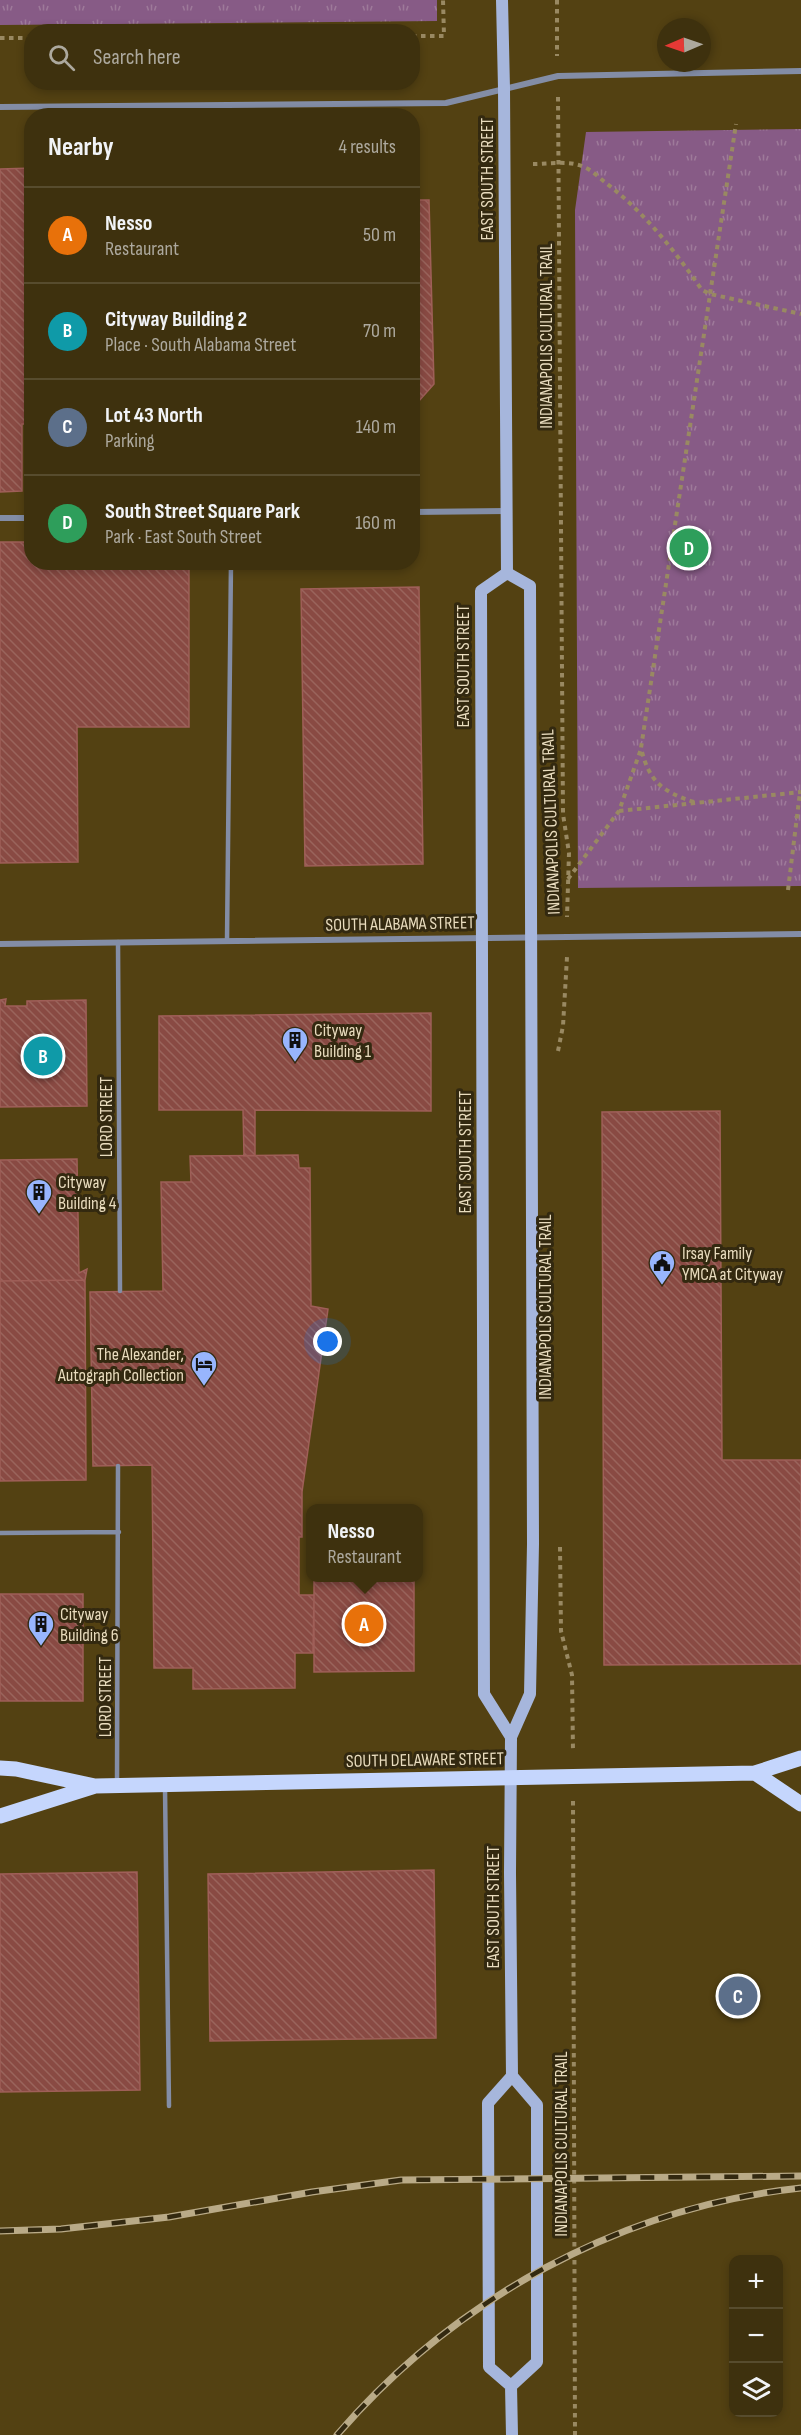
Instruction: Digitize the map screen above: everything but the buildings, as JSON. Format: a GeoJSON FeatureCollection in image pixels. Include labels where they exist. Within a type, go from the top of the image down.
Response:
{"type":"FeatureCollection","features":[{"type":"Feature","properties":{"kind":"main road","name":"EAST SOUTH STREET"},"geometry":{"type":"LineString","coordinates":[[502,0],[507,573]]}},
{"type":"Feature","properties":{"kind":"main road","name":"EAST SOUTH STREET"},"geometry":{"type":"LineString","coordinates":[[507,573],[530,586],[532,938],[533,1544],[530,1694],[511,1737],[512,2076]]}},
{"type":"Feature","properties":{"kind":"main road","name":"EAST SOUTH STREET"},"geometry":{"type":"LineString","coordinates":[[507,573],[481,591],[484,1694],[511,1737]]}},
{"type":"Feature","properties":{"kind":"main road","name":"SOUTH DELAWARE STREET"},"geometry":{"type":"LineString","coordinates":[[0,1768],[16,1769],[95,1786],[755,1773],[801,1758]]}},
{"type":"Feature","properties":{"kind":"main road"},"geometry":{"type":"LineString","coordinates":[[755,1773],[801,1804]]}},
{"type":"Feature","properties":{"kind":"main road","name":"SOUTH DELAWARE STREET"},"geometry":{"type":"LineString","coordinates":[[0,1816],[95,1786]]}},
{"type":"Feature","properties":{"kind":"main road"},"geometry":{"type":"LineString","coordinates":[[511,2386],[537,2362],[537,2105],[512,2076],[488,2103],[489,2367],[511,2386],[512,2435]]}},
{"type":"Feature","properties":{"kind":"street"},"geometry":{"type":"LineString","coordinates":[[0,107],[446,103],[558,76],[801,71]]}},
{"type":"Feature","properties":{"kind":"street"},"geometry":{"type":"LineString","coordinates":[[420,512],[506,511]]}},
{"type":"Feature","properties":{"kind":"street"},"geometry":{"type":"LineString","coordinates":[[0,518],[24,518]]}},
{"type":"Feature","properties":{"kind":"street","name":"SOUTH ALABAMA STREET"},"geometry":{"type":"LineString","coordinates":[[0,944],[801,934]]}},
{"type":"Feature","properties":{"kind":"lane"},"geometry":{"type":"LineString","coordinates":[[227,941],[231,570]]}},
{"type":"Feature","properties":{"kind":"lane","name":"LORD STREET"},"geometry":{"type":"LineString","coordinates":[[118,942],[120,1291]]}},
{"type":"Feature","properties":{"kind":"lane","name":"LORD STREET"},"geometry":{"type":"LineString","coordinates":[[117,1785],[118,1466]]}},
{"type":"Feature","properties":{"kind":"lane"},"geometry":{"type":"LineString","coordinates":[[0,1533],[119,1532]]}},
{"type":"Feature","properties":{"kind":"lane"},"geometry":{"type":"LineString","coordinates":[[165,1784],[169,2106]]}},
{"type":"Feature","properties":{"kind":"path"},"geometry":{"type":"LineString","coordinates":[[420,36],[444,36],[443,0]]}},
{"type":"Feature","properties":{"kind":"path"},"geometry":{"type":"LineString","coordinates":[[557,0],[557,48]]}},
{"type":"Feature","properties":{"kind":"path"},"geometry":{"type":"LineString","coordinates":[[0,38],[24,38]]}},
{"type":"Feature","properties":{"kind":"path"},"geometry":{"type":"LineString","coordinates":[[567,880],[619,811],[641,748],[736,124]]}},
{"type":"Feature","properties":{"kind":"path","name":"INDIANAPOLIS CULTURAL TRAIL"},"geometry":{"type":"LineString","coordinates":[[557,1057],[563,1026],[569,853],[562,814],[558,127]]}},
{"type":"Feature","properties":{"kind":"path"},"geometry":{"type":"LineString","coordinates":[[533,164],[573,163],[584,167],[618,192],[661,236],[702,290],[710,294],[801,314]]}},
{"type":"Feature","properties":{"kind":"path"},"geometry":{"type":"LineString","coordinates":[[641,748],[644,761],[657,784],[666,791],[694,802]]}},
{"type":"Feature","properties":{"kind":"path"},"geometry":{"type":"LineString","coordinates":[[619,811],[800,792],[788,890]]}},
{"type":"Feature","properties":{"kind":"path"},"geometry":{"type":"LineString","coordinates":[[560,1536],[561,1631],[572,1675],[573,1694]]}},
{"type":"Feature","properties":{"kind":"path","name":"INDIANAPOLIS CULTURAL TRAIL"},"geometry":{"type":"LineString","coordinates":[[573,1853],[575,2435]]}},
{"type":"Feature","properties":{"kind":"green space"},"geometry":{"type":"Polygon","coordinates":[[[0,0],[437,0],[437,21],[0,25],[0,0]]]}},
{"type":"Feature","properties":{"kind":"green space"},"geometry":{"type":"Polygon","coordinates":[[[801,129],[801,886],[578,888],[575,210],[586,132],[801,129]]]}},
{"type":"Feature","properties":{"kind":"railway"},"geometry":{"type":"LineString","coordinates":[[0,2231],[61,2229],[169,2217],[312,2192],[401,2180],[801,2176]]}},
{"type":"Feature","properties":{"kind":"railway"},"geometry":{"type":"LineString","coordinates":[[337,2435],[383,2386],[434,2342],[488,2302],[546,2268],[606,2239],[669,2215],[734,2198],[801,2188]]}},
{"type":"Feature","properties":{"kind":"place","name":"South Street Square Park"},"geometry":{"type":"Point","coordinates":[689,548]}},
{"type":"Feature","properties":{"kind":"place","name":"Cityway Building 2"},"geometry":{"type":"Point","coordinates":[43,1056]}},
{"type":"Feature","properties":{"kind":"place","name":"Cityway Building 1"},"geometry":{"type":"Point","coordinates":[295,1063]}},
{"type":"Feature","properties":{"kind":"place","name":"Cityway Building 4"},"geometry":{"type":"Point","coordinates":[39,1215]}},
{"type":"Feature","properties":{"kind":"place","name":"Irsay Family YMCA at Cityway"},"geometry":{"type":"Point","coordinates":[662,1286]}},
{"type":"Feature","properties":{"kind":"place","name":"The Alexander, Autograph Collection"},"geometry":{"type":"Point","coordinates":[204,1387]}},
{"type":"Feature","properties":{"kind":"place","name":"Nesso"},"geometry":{"type":"Point","coordinates":[364,1624]}},
{"type":"Feature","properties":{"kind":"place","name":"Cityway Building 6"},"geometry":{"type":"Point","coordinates":[41,1647]}},
{"type":"Feature","properties":{"kind":"place","name":"Lot 43 North"},"geometry":{"type":"Point","coordinates":[738,1996]}}]}
